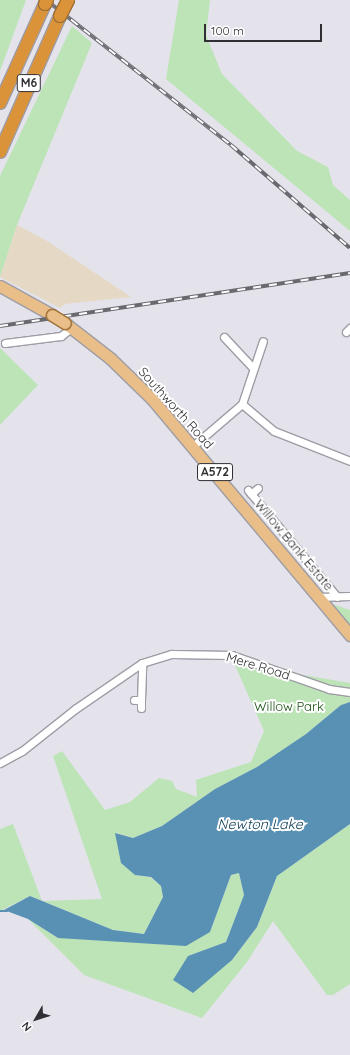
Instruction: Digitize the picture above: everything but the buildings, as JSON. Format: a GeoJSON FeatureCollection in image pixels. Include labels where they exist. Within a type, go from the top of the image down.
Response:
{"type":"FeatureCollection","features":[{"type":"Feature","properties":{"kind":"highway","name":"M6"},"geometry":{"type":"LineString","coordinates":[[0,152],[68,0]]}},
{"type":"Feature","properties":{"kind":"highway","name":"M6"},"geometry":{"type":"LineString","coordinates":[[0,103],[46,2]]}},
{"type":"Feature","properties":{"kind":"main road","name":"Southworth Road"},"geometry":{"type":"LineString","coordinates":[[0,286],[52,315],[68,326],[133,380],[193,446],[350,635]]}},
{"type":"Feature","properties":{"kind":"street"},"geometry":{"type":"LineString","coordinates":[[5,343],[61,336],[68,326]]}},
{"type":"Feature","properties":{"kind":"street"},"geometry":{"type":"LineString","coordinates":[[224,337],[253,368]]}},
{"type":"Feature","properties":{"kind":"street"},"geometry":{"type":"LineString","coordinates":[[193,446],[242,404],[263,341]]}},
{"type":"Feature","properties":{"kind":"street"},"geometry":{"type":"LineString","coordinates":[[242,404],[274,431],[350,461]]}},
{"type":"Feature","properties":{"kind":"street","name":"Willow Bank Estate"},"geometry":{"type":"LineString","coordinates":[[258,488],[249,492],[337,597]]}},
{"type":"Feature","properties":{"kind":"street","name":"Willow Bank Estate"},"geometry":{"type":"LineString","coordinates":[[318,597],[350,596]]}},
{"type":"Feature","properties":{"kind":"street","name":"Mere Road"},"geometry":{"type":"LineString","coordinates":[[0,763],[22,751],[75,709],[142,664],[172,654],[232,655],[329,689],[350,692]]}},
{"type":"Feature","properties":{"kind":"street"},"geometry":{"type":"LineString","coordinates":[[138,703],[142,664]]}},
{"type":"Feature","properties":{"kind":"shaded area"},"geometry":{"type":"Polygon","coordinates":[[[17,225],[47,241],[131,297],[65,304],[60,308],[0,277],[17,225]]]}},
{"type":"Feature","properties":{"kind":"green space"},"geometry":{"type":"Polygon","coordinates":[[[0,0],[26,0],[0,71],[0,0]]]}},
{"type":"Feature","properties":{"kind":"green space"},"geometry":{"type":"Polygon","coordinates":[[[179,0],[210,0],[206,35],[222,74],[297,151],[328,167],[333,185],[350,200],[350,231],[166,79],[179,0]]]}},
{"type":"Feature","properties":{"kind":"green space"},"geometry":{"type":"Polygon","coordinates":[[[72,26],[92,43],[17,225],[0,277],[0,176],[72,26]]]}},
{"type":"Feature","properties":{"kind":"green space"},"geometry":{"type":"Polygon","coordinates":[[[0,348],[38,385],[0,425],[0,348]]]}},
{"type":"Feature","properties":{"kind":"green space"},"geometry":{"type":"Polygon","coordinates":[[[329,603],[350,610],[350,627],[329,603]]]}},
{"type":"Feature","properties":{"kind":"green space","name":"Willow Park"},"geometry":{"type":"Polygon","coordinates":[[[234,663],[350,683],[350,702],[341,705],[306,734],[257,767],[215,789],[162,826],[133,838],[116,833],[135,875],[150,877],[161,886],[163,897],[144,934],[113,930],[42,901],[102,899],[53,756],[62,751],[105,810],[130,802],[159,778],[172,781],[176,789],[197,797],[196,780],[251,762],[264,731],[234,663]]]}},
{"type":"Feature","properties":{"kind":"green space"},"geometry":{"type":"Polygon","coordinates":[[[13,824],[42,901],[30,896],[0,911],[0,829],[13,824]]]}},
{"type":"Feature","properties":{"kind":"green space"},"geometry":{"type":"Polygon","coordinates":[[[350,824],[350,984],[333,995],[327,995],[273,921],[247,962],[202,1018],[84,975],[28,919],[58,938],[210,932],[231,875],[239,873],[244,895],[226,942],[188,956],[232,960],[257,927],[277,876],[350,824]]]}},
{"type":"Feature","properties":{"kind":"water","name":"Newton Lake"},"geometry":{"type":"Polygon","coordinates":[[[350,702],[350,824],[277,876],[257,927],[232,960],[193,993],[173,980],[188,956],[226,942],[244,895],[239,873],[231,875],[210,932],[186,946],[58,938],[28,919],[4,910],[30,896],[113,930],[144,934],[163,897],[161,886],[151,877],[135,875],[121,863],[115,833],[133,838],[162,826],[215,789],[257,767],[306,734],[341,705],[350,702]]]}},
{"type":"Feature","properties":{"kind":"waterway"},"geometry":{"type":"LineString","coordinates":[[0,911],[7,911]]}},
{"type":"Feature","properties":{"kind":"railway"},"geometry":{"type":"LineString","coordinates":[[46,0],[231,145],[350,248]]}},
{"type":"Feature","properties":{"kind":"railway"},"geometry":{"type":"LineString","coordinates":[[0,326],[350,273]]}}]}
